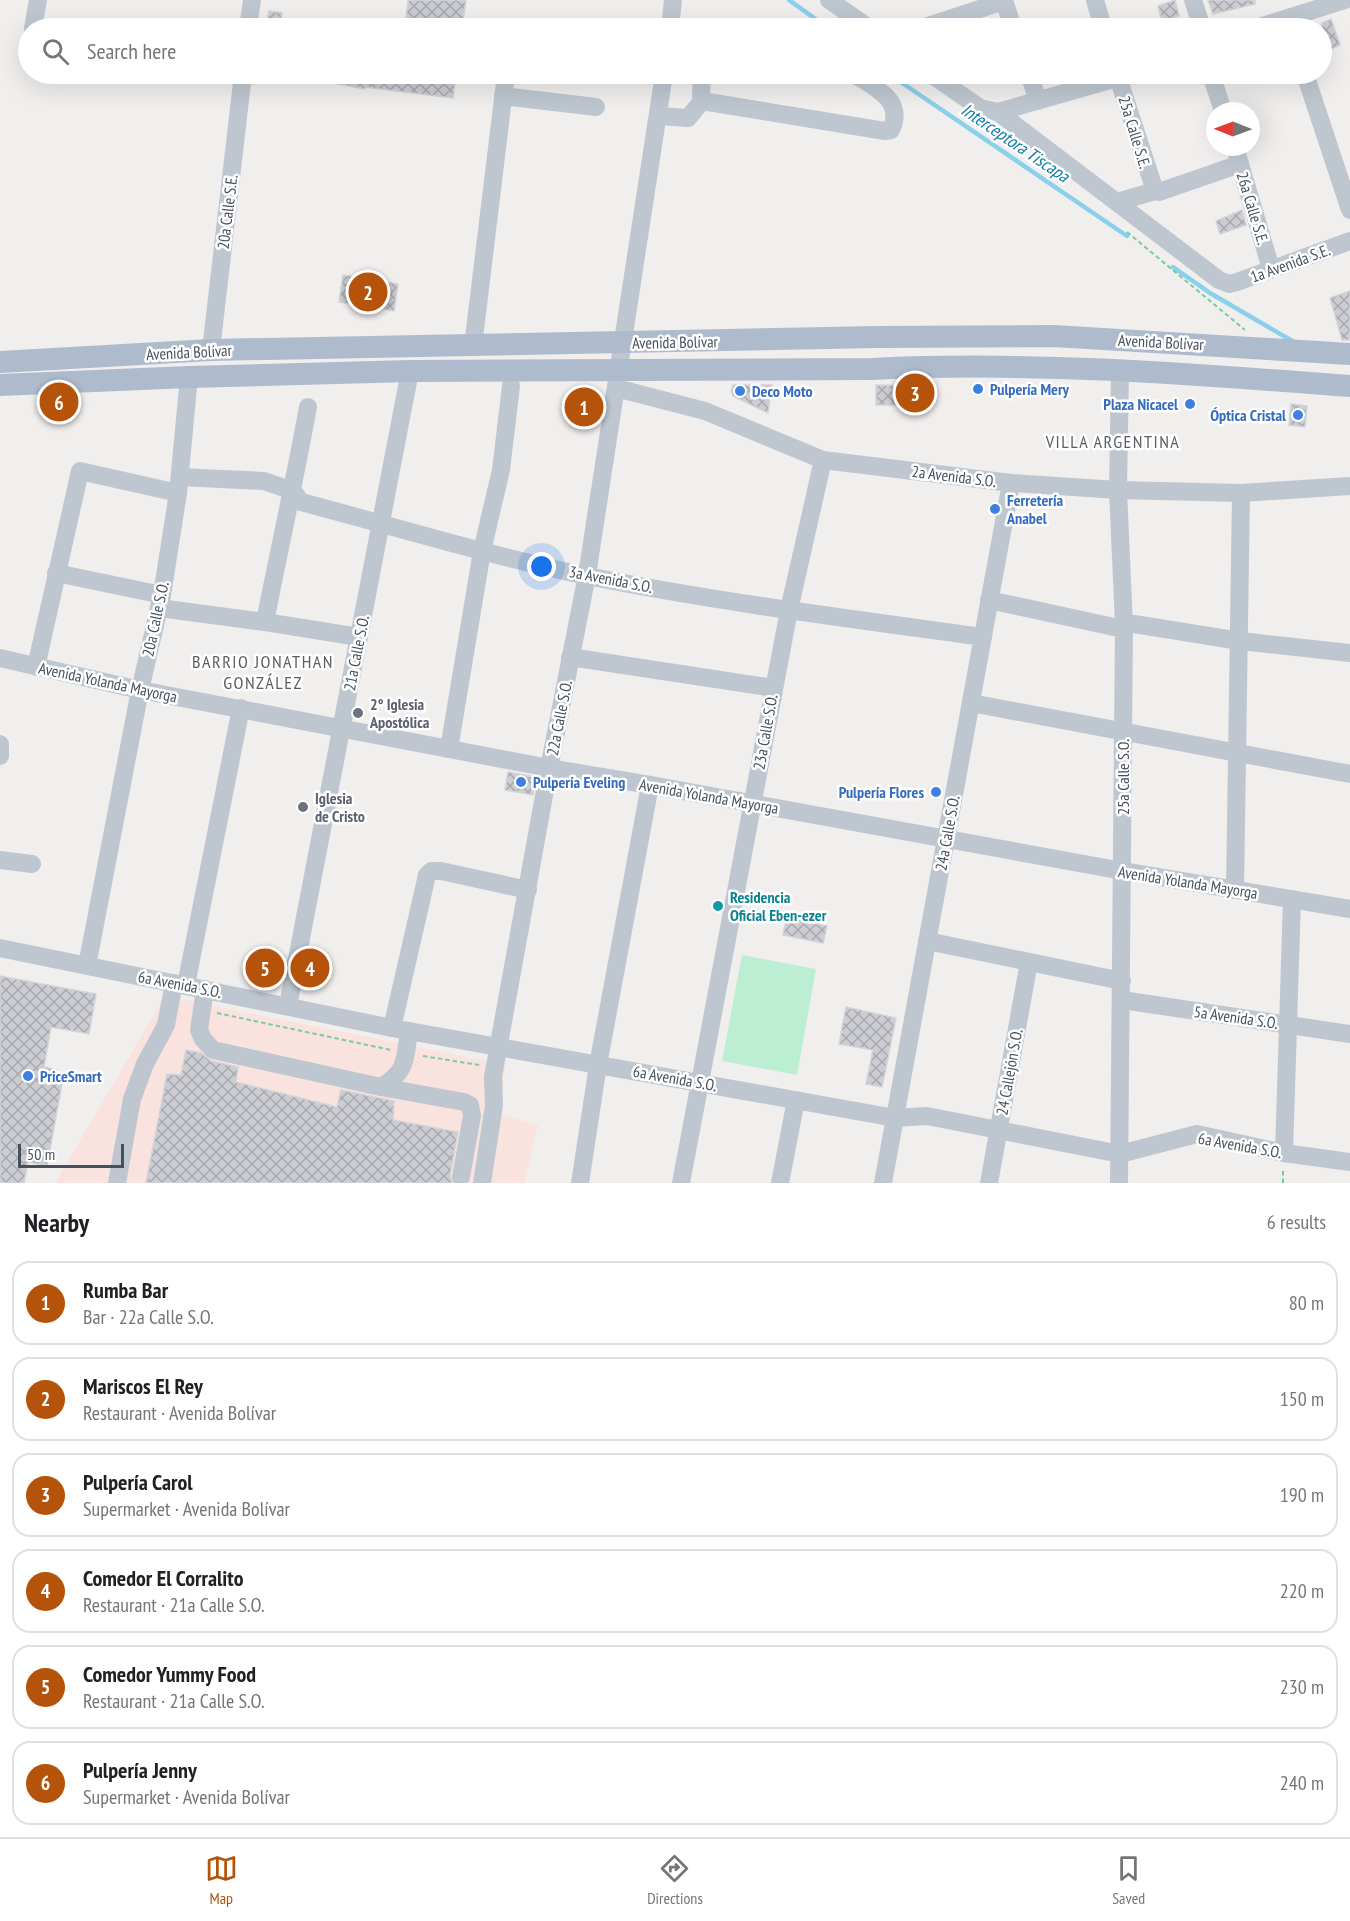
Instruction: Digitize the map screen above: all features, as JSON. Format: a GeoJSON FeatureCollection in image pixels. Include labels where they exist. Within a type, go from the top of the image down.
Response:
{"type":"FeatureCollection","features":[{"type":"Feature","properties":{"kind":"main road","name":"Avenida Bolívar"},"geometry":{"type":"LineString","coordinates":[[0,362],[211,350],[889,337],[1078,337],[1350,354]]}},
{"type":"Feature","properties":{"kind":"main road"},"geometry":{"type":"LineString","coordinates":[[1078,337],[1116,355],[1120,371]]}},
{"type":"Feature","properties":{"kind":"main road"},"geometry":{"type":"LineString","coordinates":[[1120,371],[1128,359],[1176,342]]}},
{"type":"Feature","properties":{"kind":"main road","name":"Avenida Bolívar"},"geometry":{"type":"LineString","coordinates":[[0,385],[410,371],[617,380],[935,366],[1048,367],[1339,386]]}},
{"type":"Feature","properties":{"kind":"street"},"geometry":{"type":"LineString","coordinates":[[35,18],[38,0]]}},
{"type":"Feature","properties":{"kind":"street"},"geometry":{"type":"LineString","coordinates":[[250,18],[252,0]]}},
{"type":"Feature","properties":{"kind":"street"},"geometry":{"type":"LineString","coordinates":[[671,18],[673,0]]}},
{"type":"Feature","properties":{"kind":"street"},"geometry":{"type":"LineString","coordinates":[[829,0],[855,18]]}},
{"type":"Feature","properties":{"kind":"street"},"geometry":{"type":"LineString","coordinates":[[1095,0],[1100,18]]}},
{"type":"Feature","properties":{"kind":"street"},"geometry":{"type":"LineString","coordinates":[[1193,0],[1199,18]]}},
{"type":"Feature","properties":{"kind":"street"},"geometry":{"type":"LineString","coordinates":[[1300,18],[1345,0]]}},
{"type":"Feature","properties":{"kind":"street"},"geometry":{"type":"LineString","coordinates":[[952,18],[1004,1],[1010,18]]}},
{"type":"Feature","properties":{"kind":"street","name":"20a Calle S.E."},"geometry":{"type":"LineString","coordinates":[[211,350],[242,84]]}},
{"type":"Feature","properties":{"kind":"street"},"geometry":{"type":"LineString","coordinates":[[473,346],[505,84]]}},
{"type":"Feature","properties":{"kind":"street"},"geometry":{"type":"LineString","coordinates":[[617,380],[663,84]]}},
{"type":"Feature","properties":{"kind":"street"},"geometry":{"type":"LineString","coordinates":[[702,84],[703,100]]}},
{"type":"Feature","properties":{"kind":"street"},"geometry":{"type":"LineString","coordinates":[[703,100],[885,131],[891,129],[895,121],[895,111],[891,101],[868,84]]}},
{"type":"Feature","properties":{"kind":"street"},"geometry":{"type":"LineString","coordinates":[[947,84],[989,110],[1117,202],[1155,191],[1159,192],[1237,156]]}},
{"type":"Feature","properties":{"kind":"street"},"geometry":{"type":"LineString","coordinates":[[1032,84],[1038,101]]}},
{"type":"Feature","properties":{"kind":"street"},"geometry":{"type":"LineString","coordinates":[[989,110],[1038,101],[1093,84]]}},
{"type":"Feature","properties":{"kind":"street","name":"25a Calle S.E."},"geometry":{"type":"LineString","coordinates":[[1125,84],[1155,191]]}},
{"type":"Feature","properties":{"kind":"street"},"geometry":{"type":"LineString","coordinates":[[1214,84],[1220,102]]}},
{"type":"Feature","properties":{"kind":"street"},"geometry":{"type":"LineString","coordinates":[[1308,84],[1350,210]]}},
{"type":"Feature","properties":{"kind":"street"},"geometry":{"type":"LineString","coordinates":[[504,96],[596,107]]}},
{"type":"Feature","properties":{"kind":"street"},"geometry":{"type":"LineString","coordinates":[[659,116],[688,118],[703,100]]}},
{"type":"Feature","properties":{"kind":"street","name":"26a Calle S.E."},"geometry":{"type":"LineString","coordinates":[[1237,156],[1271,269]]}},
{"type":"Feature","properties":{"kind":"street","name":"1a Avenida S.E."},"geometry":{"type":"LineString","coordinates":[[1117,202],[1219,280],[1229,284],[1350,241]]}},
{"type":"Feature","properties":{"kind":"street","name":"21a Calle S.O."},"geometry":{"type":"LineString","coordinates":[[288,1006],[410,371]]}},
{"type":"Feature","properties":{"kind":"street","name":"25a Calle S.O."},"geometry":{"type":"LineString","coordinates":[[1119,1183],[1124,625],[1118,490],[1120,371]]}},
{"type":"Feature","properties":{"kind":"street","name":"20a Calle S.O."},"geometry":{"type":"LineString","coordinates":[[87,966],[140,690],[160,602],[179,485],[189,377]]}},
{"type":"Feature","properties":{"kind":"street","name":"2a Avenida S.O."},"geometry":{"type":"LineString","coordinates":[[617,380],[705,411],[823,460],[1011,483],[1118,490],[1241,493],[1350,486]]}},
{"type":"Feature","properties":{"kind":"street","name":"22a Calle S.O."},"geometry":{"type":"LineString","coordinates":[[482,1183],[494,1105],[493,1077],[549,768],[587,576],[617,380]]}},
{"type":"Feature","properties":{"kind":"street"},"geometry":{"type":"LineString","coordinates":[[449,749],[482,551],[501,470],[511,386]]}},
{"type":"Feature","properties":{"kind":"street"},"geometry":{"type":"LineString","coordinates":[[264,622],[293,491],[308,407]]}},
{"type":"Feature","properties":{"kind":"street","name":"23a Calle S.O."},"geometry":{"type":"LineString","coordinates":[[681,1183],[698,1083],[789,610],[823,460]]}},
{"type":"Feature","properties":{"kind":"street","name":"3a Avenida S.O."},"geometry":{"type":"LineString","coordinates":[[56,573],[80,471],[179,485],[264,481],[293,491],[301,502],[482,551],[587,576],[789,610],[983,637]]}},
{"type":"Feature","properties":{"kind":"street","name":"24a Calle S.O."},"geometry":{"type":"LineString","coordinates":[[883,1183],[1011,483]]}},
{"type":"Feature","properties":{"kind":"street"},"geometry":{"type":"LineString","coordinates":[[1236,890],[1241,493]]}},
{"type":"Feature","properties":{"kind":"street"},"geometry":{"type":"LineString","coordinates":[[36,667],[56,573],[160,602],[359,637]]}},
{"type":"Feature","properties":{"kind":"street"},"geometry":{"type":"LineString","coordinates":[[989,600],[1114,627],[1134,624],[1240,641],[1350,653]]}},
{"type":"Feature","properties":{"kind":"street"},"geometry":{"type":"LineString","coordinates":[[570,657],[774,688]]}},
{"type":"Feature","properties":{"kind":"street","name":"Avenida Yolanda Mayorga"},"geometry":{"type":"LineString","coordinates":[[0,658],[140,690],[549,768],[946,840],[1350,909]]}},
{"type":"Feature","properties":{"kind":"street"},"geometry":{"type":"LineString","coordinates":[[971,703],[1350,774]]}},
{"type":"Feature","properties":{"kind":"street"},"geometry":{"type":"LineString","coordinates":[[117,1183],[132,1099],[145,1064],[166,1025],[180,984],[241,708]]}},
{"type":"Feature","properties":{"kind":"street"},"geometry":{"type":"LineString","coordinates":[[0,744],[0,756]]}},
{"type":"Feature","properties":{"kind":"street"},"geometry":{"type":"LineString","coordinates":[[580,1183],[598,1065],[650,785]]}},
{"type":"Feature","properties":{"kind":"street"},"geometry":{"type":"LineString","coordinates":[[0,860],[32,864]]}},
{"type":"Feature","properties":{"kind":"street"},"geometry":{"type":"LineString","coordinates":[[423,1094],[413,1086],[404,1061],[400,1030],[427,875],[431,871],[441,871],[528,890]]}},
{"type":"Feature","properties":{"kind":"street"},"geometry":{"type":"LineString","coordinates":[[1284,1153],[1292,899]]}},
{"type":"Feature","properties":{"kind":"street"},"geometry":{"type":"LineString","coordinates":[[927,941],[1122,981]]}},
{"type":"Feature","properties":{"kind":"street","name":"6a Avenida S.O."},"geometry":{"type":"LineString","coordinates":[[0,948],[400,1030],[895,1118],[927,1116],[1120,1154],[1197,1134],[1284,1153],[1350,1162]]}},
{"type":"Feature","properties":{"kind":"street","name":"24 Callejón S.O."},"geometry":{"type":"LineString","coordinates":[[988,1183],[1029,962]]}},
{"type":"Feature","properties":{"kind":"street"},"geometry":{"type":"LineString","coordinates":[[205,989],[199,1030],[203,1039],[213,1050],[381,1087],[464,1102],[470,1106],[472,1116],[461,1177]]}},
{"type":"Feature","properties":{"kind":"street","name":"5a Avenida S.O."},"geometry":{"type":"LineString","coordinates":[[1122,1000],[1350,1034]]}},
{"type":"Feature","properties":{"kind":"street"},"geometry":{"type":"LineString","coordinates":[[381,1087],[397,1076],[404,1061]]}},
{"type":"Feature","properties":{"kind":"street"},"geometry":{"type":"LineString","coordinates":[[780,1183],[796,1100]]}},
{"type":"Feature","properties":{"kind":"path"},"geometry":{"type":"LineString","coordinates":[[201,1009],[404,1061],[495,1068]]}},
{"type":"Feature","properties":{"kind":"shaded area"},"geometry":{"type":"Polygon","coordinates":[[[165,996],[481,1060],[505,1060],[502,1115],[538,1125],[524,1183],[55,1183],[165,996]]]}},
{"type":"Feature","properties":{"kind":"green space"},"geometry":{"type":"Polygon","coordinates":[[[742,955],[816,969],[797,1075],[722,1061],[742,955]]]}},
{"type":"Feature","properties":{"kind":"building"},"geometry":{"type":"Polygon","coordinates":[[[408,0],[466,0],[463,18],[406,18],[408,0]]]}},
{"type":"Feature","properties":{"kind":"building"},"geometry":{"type":"Polygon","coordinates":[[[1175,0],[1179,16],[1161,18],[1158,6],[1175,0]]]}},
{"type":"Feature","properties":{"kind":"building"},"geometry":{"type":"Polygon","coordinates":[[[1208,0],[1255,0],[1255,4],[1213,14],[1208,0]]]}},
{"type":"Feature","properties":{"kind":"building"},"geometry":{"type":"Polygon","coordinates":[[[269,11],[282,13],[281,18],[268,18],[269,11]]]}},
{"type":"Feature","properties":{"kind":"building"},"geometry":{"type":"Polygon","coordinates":[[[1332,22],[1340,45],[1332,49],[1332,22]]]}},
{"type":"Feature","properties":{"kind":"building"},"geometry":{"type":"Polygon","coordinates":[[[339,84],[455,84],[453,98],[365,87],[365,89],[339,84]]]}},
{"type":"Feature","properties":{"kind":"building"},"geometry":{"type":"Polygon","coordinates":[[[1242,210],[1246,225],[1220,234],[1216,221],[1242,210]]]}},
{"type":"Feature","properties":{"kind":"building"},"geometry":{"type":"Polygon","coordinates":[[[343,275],[398,284],[394,311],[339,302],[343,275]]]}},
{"type":"Feature","properties":{"kind":"building"},"geometry":{"type":"Polygon","coordinates":[[[1350,291],[1350,340],[1342,340],[1330,298],[1350,291]]]}},
{"type":"Feature","properties":{"kind":"building"},"geometry":{"type":"Polygon","coordinates":[[[733,385],[772,385],[768,413],[733,396],[731,391],[733,385]]]}},
{"type":"Feature","properties":{"kind":"building"},"geometry":{"type":"Polygon","coordinates":[[[876,385],[920,386],[919,400],[910,399],[910,405],[876,405],[876,385]]]}},
{"type":"Feature","properties":{"kind":"building","name":"Óptica Cristal"},"geometry":{"type":"Polygon","coordinates":[[[1291,404],[1307,406],[1305,427],[1289,425],[1291,404]]]}},
{"type":"Feature","properties":{"kind":"building","name":"Pulpería Eveling"},"geometry":{"type":"Polygon","coordinates":[[[508,772],[536,777],[533,795],[505,790],[508,772]]]}},
{"type":"Feature","properties":{"kind":"building"},"geometry":{"type":"Polygon","coordinates":[[[787,917],[827,926],[823,943],[783,935],[787,917]]]}},
{"type":"Feature","properties":{"kind":"building","name":"PriceSmart"},"geometry":{"type":"Polygon","coordinates":[[[0,976],[96,994],[89,1034],[51,1027],[44,1067],[57,1070],[55,1083],[62,1084],[47,1166],[28,1162],[24,1183],[0,1183],[0,976]]]}},
{"type":"Feature","properties":{"kind":"building"},"geometry":{"type":"Polygon","coordinates":[[[846,1007],[896,1018],[882,1087],[866,1084],[873,1050],[839,1044],[846,1007]]]}},
{"type":"Feature","properties":{"kind":"building"},"geometry":{"type":"Polygon","coordinates":[[[186,1050],[201,1053],[211,1061],[238,1067],[236,1082],[337,1107],[341,1090],[394,1101],[393,1120],[458,1132],[450,1175],[452,1183],[146,1183],[167,1074],[181,1075],[186,1050]]]}},
{"type":"Feature","properties":{"kind":"waterway","name":"Interceptora Tiscapa"},"geometry":{"type":"LineString","coordinates":[[789,0],[814,18]]}},
{"type":"Feature","properties":{"kind":"waterway","name":"Interceptora Tiscapa"},"geometry":{"type":"LineString","coordinates":[[904,84],[1127,236]]}},
{"type":"Feature","properties":{"kind":"waterway","name":"Interceptora Tiscapa"},"geometry":{"type":"LineString","coordinates":[[1173,267],[1210,293],[1294,342]]}},
{"type":"Feature","properties":{"kind":"place","name":"Mariscos El Rey"},"geometry":{"type":"Point","coordinates":[368,292]}},
{"type":"Feature","properties":{"kind":"place","name":"Pulpería Mery"},"geometry":{"type":"Point","coordinates":[978,389]}},
{"type":"Feature","properties":{"kind":"place","name":"Deco Moto"},"geometry":{"type":"Point","coordinates":[740,391]}},
{"type":"Feature","properties":{"kind":"place","name":"Pulpería Carol"},"geometry":{"type":"Point","coordinates":[915,393]}},
{"type":"Feature","properties":{"kind":"place","name":"Pulpería Jenny"},"geometry":{"type":"Point","coordinates":[59,402]}},
{"type":"Feature","properties":{"kind":"place","name":"Plaza Nicacel"},"geometry":{"type":"Point","coordinates":[1190,404]}},
{"type":"Feature","properties":{"kind":"place","name":"Rumba Bar"},"geometry":{"type":"Point","coordinates":[584,407]}},
{"type":"Feature","properties":{"kind":"place","name":"Óptica Cristal"},"geometry":{"type":"Point","coordinates":[1298,415]}},
{"type":"Feature","properties":{"kind":"place","name":"Ferretería Anabel"},"geometry":{"type":"Point","coordinates":[995,509]}},
{"type":"Feature","properties":{"kind":"place","name":"2° Iglesia Apostólica"},"geometry":{"type":"Point","coordinates":[358,713]}},
{"type":"Feature","properties":{"kind":"place","name":"Pulpería Eveling"},"geometry":{"type":"Point","coordinates":[521,782]}},
{"type":"Feature","properties":{"kind":"place","name":"Pulpería Flores"},"geometry":{"type":"Point","coordinates":[936,792]}},
{"type":"Feature","properties":{"kind":"place","name":"Iglesia de Cristo"},"geometry":{"type":"Point","coordinates":[303,807]}},
{"type":"Feature","properties":{"kind":"place","name":"Residencia Oficial Eben-ezer"},"geometry":{"type":"Point","coordinates":[718,906]}},
{"type":"Feature","properties":{"kind":"place","name":"Comedor Yummy Food"},"geometry":{"type":"Point","coordinates":[265,968]}},
{"type":"Feature","properties":{"kind":"place","name":"Comedor El Corralito"},"geometry":{"type":"Point","coordinates":[310,968]}},
{"type":"Feature","properties":{"kind":"place","name":"PriceSmart"},"geometry":{"type":"Point","coordinates":[28,1076]}},
{"type":"Feature","properties":{"kind":"district","name":"VILLA ARGENTINA"},"geometry":{"type":"Point","coordinates":[1113,442]}},
{"type":"Feature","properties":{"kind":"district","name":"BARRIO JONATHAN GONZÁLEZ"},"geometry":{"type":"Point","coordinates":[263,672]}}]}
